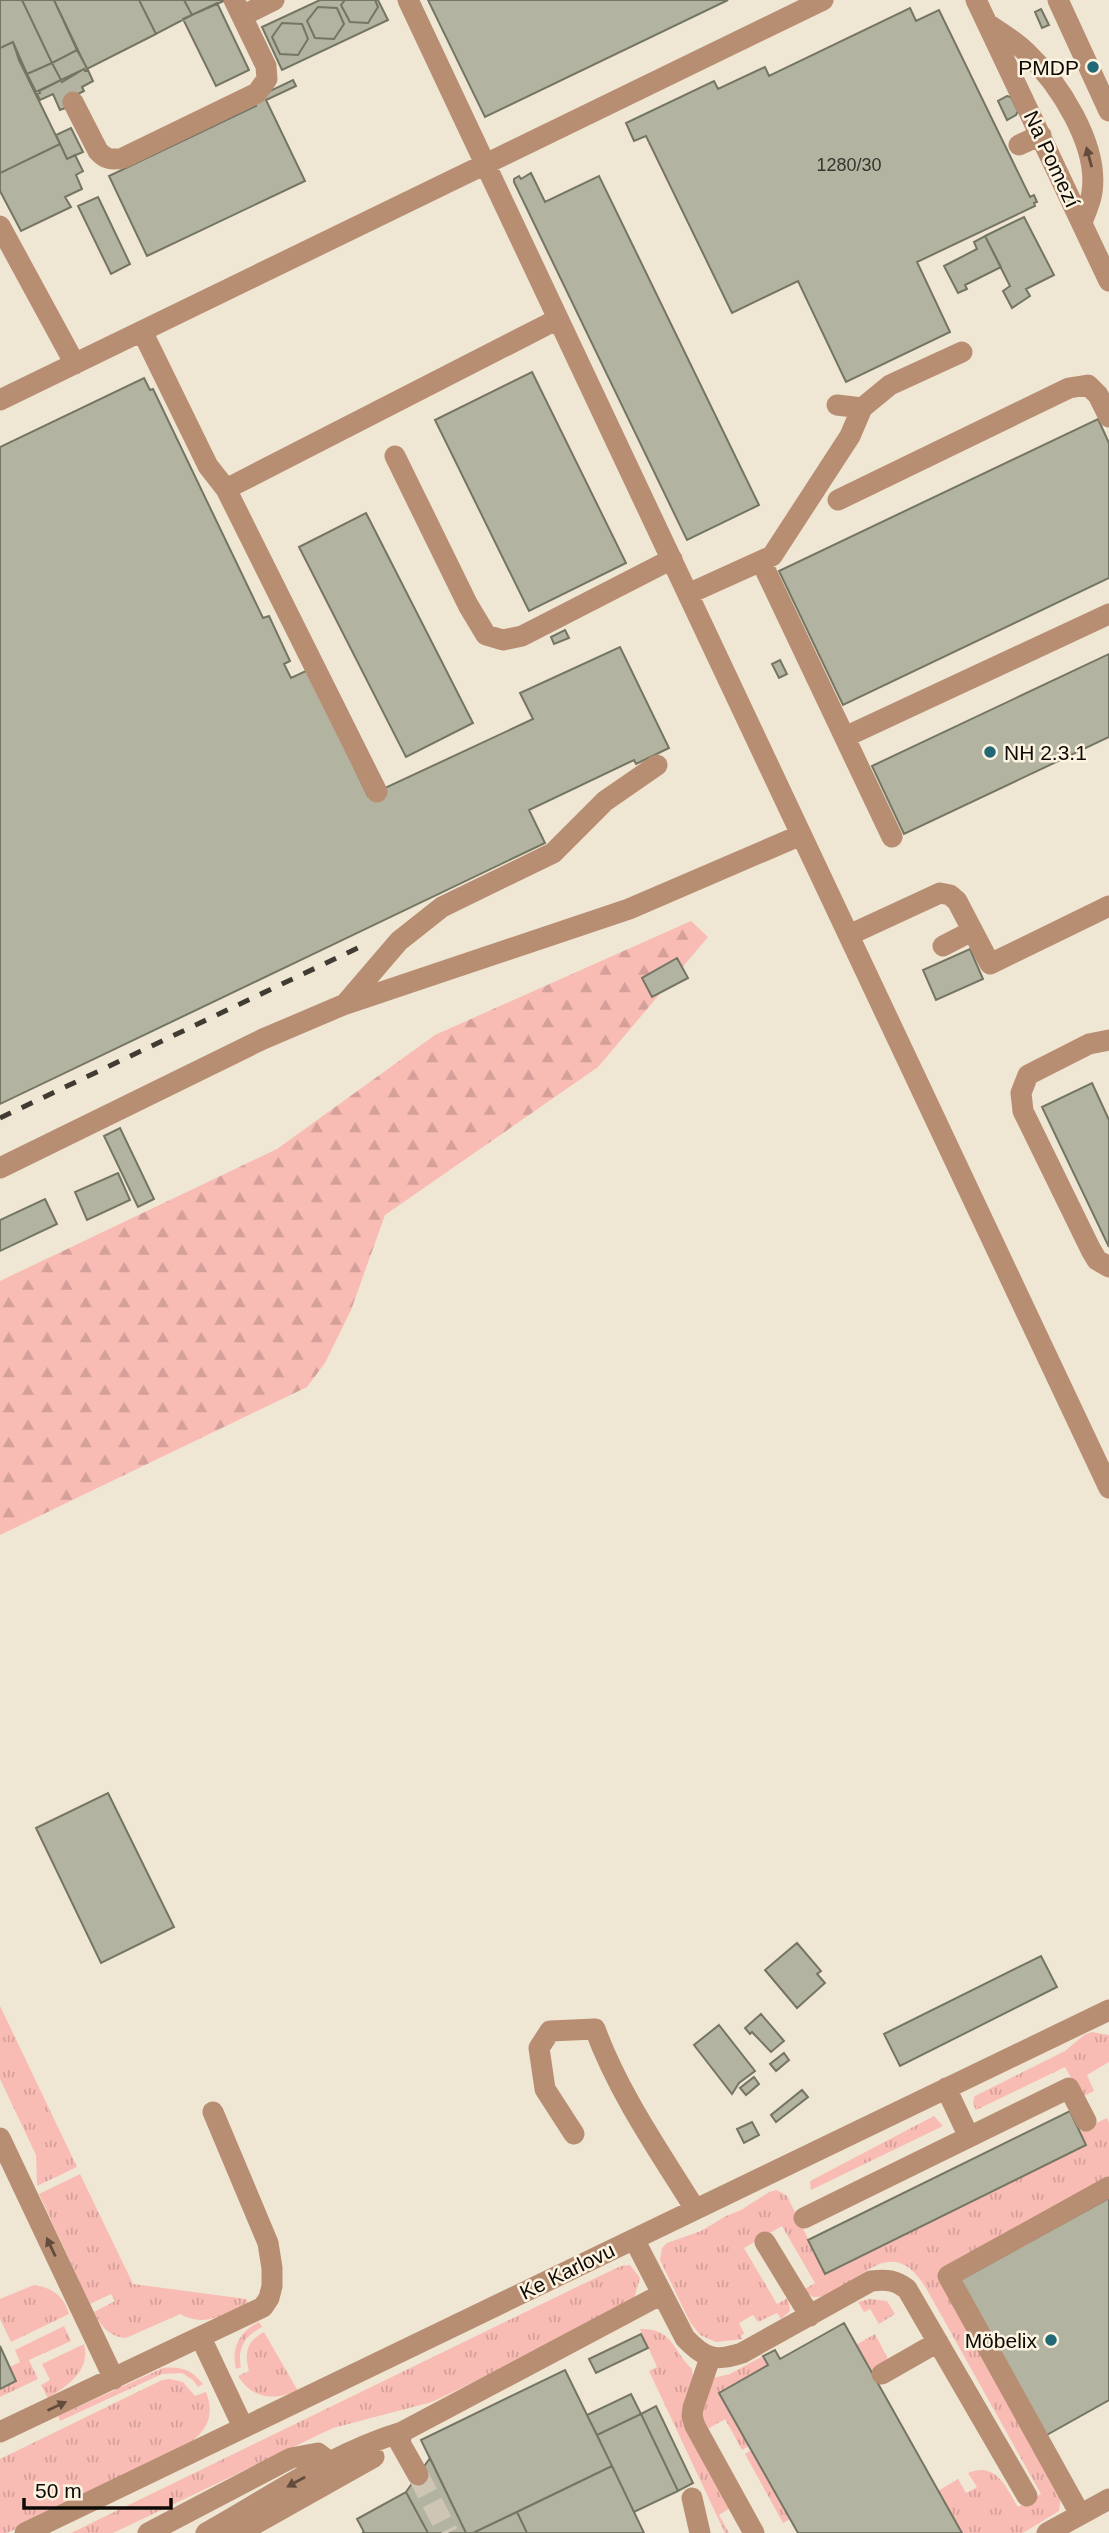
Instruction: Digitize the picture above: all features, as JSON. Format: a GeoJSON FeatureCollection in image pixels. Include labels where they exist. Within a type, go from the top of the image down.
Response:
{"type":"FeatureCollection","features":[{"type":"Feature","properties":{"kind":"street"},"geometry":{"type":"LineString","coordinates":[[73,102],[98,151],[104,158],[111,160],[123,158],[257,93],[267,79],[266,66],[238,8],[274,0]]}},
{"type":"Feature","properties":{"kind":"street"},"geometry":{"type":"LineString","coordinates":[[408,0],[1109,1488]]}},
{"type":"Feature","properties":{"kind":"street"},"geometry":{"type":"LineString","coordinates":[[0,400],[823,0]]}},
{"type":"Feature","properties":{"kind":"street","name":"Na Pomezí"},"geometry":{"type":"LineString","coordinates":[[976,0],[1082,223],[1102,251],[1109,281]]}},
{"type":"Feature","properties":{"kind":"street"},"geometry":{"type":"LineString","coordinates":[[1058,0],[1109,111]]}},
{"type":"Feature","properties":{"kind":"street"},"geometry":{"type":"LineString","coordinates":[[987,23],[1026,52],[1054,84],[1078,124],[1092,163],[1092,192],[1082,223]]}},
{"type":"Feature","properties":{"kind":"street"},"geometry":{"type":"LineString","coordinates":[[1019,145],[1041,135]]}},
{"type":"Feature","properties":{"kind":"street"},"geometry":{"type":"LineString","coordinates":[[0,226],[75,364]]}},
{"type":"Feature","properties":{"kind":"street"},"geometry":{"type":"LineString","coordinates":[[226,489],[558,319]]}},
{"type":"Feature","properties":{"kind":"street"},"geometry":{"type":"LineString","coordinates":[[142,331],[208,466],[226,489],[377,792]]}},
{"type":"Feature","properties":{"kind":"street"},"geometry":{"type":"LineString","coordinates":[[688,594],[772,556],[849,436],[862,408],[890,385],[962,352]]}},
{"type":"Feature","properties":{"kind":"street"},"geometry":{"type":"LineString","coordinates":[[838,500],[1069,388],[1088,385],[1098,395],[1109,417]]}},
{"type":"Feature","properties":{"kind":"street"},"geometry":{"type":"LineString","coordinates":[[838,405],[862,408]]}},
{"type":"Feature","properties":{"kind":"street"},"geometry":{"type":"LineString","coordinates":[[395,456],[486,635],[503,640],[523,636],[672,559]]}},
{"type":"Feature","properties":{"kind":"street"},"geometry":{"type":"LineString","coordinates":[[761,561],[892,836]]}},
{"type":"Feature","properties":{"kind":"street"},"geometry":{"type":"LineString","coordinates":[[845,737],[1109,614]]}},
{"type":"Feature","properties":{"kind":"street"},"geometry":{"type":"LineString","coordinates":[[343,1005],[399,941],[442,907],[553,853],[605,801],[657,765]]}},
{"type":"Feature","properties":{"kind":"street"},"geometry":{"type":"LineString","coordinates":[[0,1168],[263,1039],[343,1005],[629,909],[801,835]]}},
{"type":"Feature","properties":{"kind":"street"},"geometry":{"type":"LineString","coordinates":[[849,935],[940,893],[950,895],[957,901],[990,964],[1109,906]]}},
{"type":"Feature","properties":{"kind":"street"},"geometry":{"type":"LineString","coordinates":[[943,946],[972,931]]}},
{"type":"Feature","properties":{"kind":"street"},"geometry":{"type":"LineString","coordinates":[[1109,1040],[1089,1044],[1028,1075],[1021,1093],[1023,1111],[1091,1250],[1097,1260],[1109,1267]]}},
{"type":"Feature","properties":{"kind":"street","name":"Ke Karlovu"},"geometry":{"type":"LineString","coordinates":[[24,2533],[1109,2010]]}},
{"type":"Feature","properties":{"kind":"street"},"geometry":{"type":"LineString","coordinates":[[574,2134],[545,2089],[540,2048],[550,2031],[595,2029],[624,2095],[695,2209]]}},
{"type":"Feature","properties":{"kind":"street"},"geometry":{"type":"LineString","coordinates":[[946,2088],[969,2137]]}},
{"type":"Feature","properties":{"kind":"street"},"geometry":{"type":"LineString","coordinates":[[804,2218],[1069,2088],[1086,2121]]}},
{"type":"Feature","properties":{"kind":"street"},"geometry":{"type":"LineString","coordinates":[[0,2432],[257,2312],[269,2298],[272,2268],[268,2243],[213,2112]]}},
{"type":"Feature","properties":{"kind":"street"},"geometry":{"type":"LineString","coordinates":[[0,2138],[114,2379]]}},
{"type":"Feature","properties":{"kind":"street"},"geometry":{"type":"LineString","coordinates":[[1080,2514],[948,2276],[1109,2187]]}},
{"type":"Feature","properties":{"kind":"street"},"geometry":{"type":"LineString","coordinates":[[634,2238],[685,2338],[696,2350],[710,2358],[724,2359],[742,2353],[871,2281],[896,2281],[907,2289],[1027,2496]]}},
{"type":"Feature","properties":{"kind":"street"},"geometry":{"type":"LineString","coordinates":[[765,2242],[810,2316]]}},
{"type":"Feature","properties":{"kind":"street"},"geometry":{"type":"LineString","coordinates":[[239,2533],[401,2438],[662,2294]]}},
{"type":"Feature","properties":{"kind":"street"},"geometry":{"type":"LineString","coordinates":[[201,2338],[243,2427]]}},
{"type":"Feature","properties":{"kind":"street"},"geometry":{"type":"LineString","coordinates":[[882,2374],[938,2342]]}},
{"type":"Feature","properties":{"kind":"street"},"geometry":{"type":"LineString","coordinates":[[710,2358],[692,2416],[754,2533]]}},
{"type":"Feature","properties":{"kind":"street"},"geometry":{"type":"LineString","coordinates":[[205,2533],[331,2463],[384,2438],[401,2438]]}},
{"type":"Feature","properties":{"kind":"street"},"geometry":{"type":"LineString","coordinates":[[401,2438],[418,2475]]}},
{"type":"Feature","properties":{"kind":"street"},"geometry":{"type":"LineString","coordinates":[[148,2533],[292,2458],[318,2453],[331,2463]]}},
{"type":"Feature","properties":{"kind":"street"},"geometry":{"type":"LineString","coordinates":[[691,2498],[700,2533]]}},
{"type":"Feature","properties":{"kind":"street"},"geometry":{"type":"LineString","coordinates":[[1047,2533],[1109,2499]]}},
{"type":"Feature","properties":{"kind":"green space"},"geometry":{"type":"Polygon","coordinates":[[[691,921],[708,937],[598,1067],[385,1215],[351,1310],[325,1363],[307,1387],[0,1535],[0,1281],[277,1149],[435,1035],[691,921]]]}},
{"type":"Feature","properties":{"kind":"green space"},"geometry":{"type":"Polygon","coordinates":[[[0,2006],[77,2167],[37,2186],[36,2155],[0,2079],[0,2006]]]}},
{"type":"Feature","properties":{"kind":"green space"},"geometry":{"type":"Polygon","coordinates":[[[1092,2032],[1109,2035],[1109,2062],[1087,2075],[1094,2091],[1082,2097],[1065,2067],[976,2110],[974,2097],[1065,2051],[1084,2035],[1092,2032]]]}},
{"type":"Feature","properties":{"kind":"green space"},"geometry":{"type":"Polygon","coordinates":[[[934,2116],[943,2126],[811,2190],[812,2180],[934,2116]]]}},
{"type":"Feature","properties":{"kind":"green space"},"geometry":{"type":"Polygon","coordinates":[[[1107,2118],[1109,2178],[938,2273],[1061,2497],[1059,2511],[1023,2533],[962,2533],[938,2491],[958,2479],[966,2493],[977,2487],[968,2473],[986,2470],[999,2478],[1018,2507],[1041,2494],[926,2288],[911,2270],[897,2262],[883,2263],[827,2295],[813,2297],[803,2290],[815,2283],[782,2226],[744,2248],[777,2304],[788,2298],[790,2311],[781,2319],[777,2313],[758,2322],[753,2315],[739,2323],[744,2333],[741,2336],[743,2339],[716,2342],[700,2335],[690,2322],[660,2260],[662,2248],[667,2243],[701,2231],[777,2190],[787,2196],[825,2273],[1086,2145],[1080,2131],[1107,2118]]]}},
{"type":"Feature","properties":{"kind":"green space"},"geometry":{"type":"Polygon","coordinates":[[[80,2174],[133,2284],[246,2299],[248,2303],[206,2320],[180,2314],[126,2338],[106,2330],[94,2312],[115,2301],[111,2294],[90,2304],[39,2194],[80,2174]]]}},
{"type":"Feature","properties":{"kind":"green space"},"geometry":{"type":"Polygon","coordinates":[[[630,2265],[640,2278],[633,2302],[623,2310],[432,2402],[333,2428],[113,2533],[71,2533],[585,2283],[621,2266],[630,2265]]]}},
{"type":"Feature","properties":{"kind":"green space"},"geometry":{"type":"Polygon","coordinates":[[[34,2285],[57,2294],[69,2314],[11,2342],[0,2319],[0,2299],[34,2285]]]}},
{"type":"Feature","properties":{"kind":"green space"},"geometry":{"type":"Polygon","coordinates":[[[870,2299],[887,2301],[895,2314],[879,2324],[870,2309],[864,2312],[858,2302],[870,2299]]]}},
{"type":"Feature","properties":{"kind":"green space"},"geometry":{"type":"Polygon","coordinates":[[[259,2322],[262,2327],[244,2343],[240,2354],[241,2367],[236,2369],[238,2341],[246,2330],[259,2322]]]}},
{"type":"Feature","properties":{"kind":"green space"},"geometry":{"type":"Polygon","coordinates":[[[64,2326],[71,2341],[29,2360],[38,2379],[0,2397],[0,2389],[16,2381],[10,2367],[20,2362],[15,2350],[64,2326]]]}},
{"type":"Feature","properties":{"kind":"green space"},"geometry":{"type":"Polygon","coordinates":[[[640,2329],[666,2336],[692,2369],[693,2378],[683,2408],[730,2508],[719,2515],[729,2533],[725,2533],[649,2371],[657,2367],[640,2329]]]}},
{"type":"Feature","properties":{"kind":"green space"},"geometry":{"type":"Polygon","coordinates":[[[264,2332],[298,2391],[272,2397],[257,2394],[238,2376],[249,2371],[248,2348],[254,2339],[264,2332]]]}},
{"type":"Feature","properties":{"kind":"green space"},"geometry":{"type":"Polygon","coordinates":[[[875,2334],[889,2361],[871,2371],[856,2345],[875,2334]]]}},
{"type":"Feature","properties":{"kind":"green space"},"geometry":{"type":"Polygon","coordinates":[[[84,2344],[84,2362],[81,2369],[70,2382],[48,2398],[41,2385],[50,2380],[42,2364],[84,2344]]]}},
{"type":"Feature","properties":{"kind":"green space"},"geometry":{"type":"Polygon","coordinates":[[[763,2356],[768,2365],[719,2393],[749,2446],[742,2450],[725,2419],[706,2430],[702,2416],[704,2404],[713,2378],[730,2374],[763,2356]]]}},
{"type":"Feature","properties":{"kind":"green space"},"geometry":{"type":"Polygon","coordinates":[[[163,2368],[186,2370],[203,2384],[198,2387],[182,2373],[162,2374],[60,2421],[58,2416],[163,2368]]]}},
{"type":"Feature","properties":{"kind":"green space"},"geometry":{"type":"Polygon","coordinates":[[[162,2380],[183,2382],[195,2396],[206,2392],[209,2418],[196,2438],[181,2449],[7,2533],[0,2533],[0,2459],[162,2380]]]}},
{"type":"Feature","properties":{"kind":"green space"},"geometry":{"type":"Polygon","coordinates":[[[751,2450],[790,2519],[783,2523],[745,2454],[751,2450]]]}},
{"type":"Feature","properties":{"kind":"building"},"geometry":{"type":"Polygon","coordinates":[[[0,0],[22,0],[52,63],[27,74],[13,42],[0,48],[0,0]]]}},
{"type":"Feature","properties":{"kind":"building"},"geometry":{"type":"Polygon","coordinates":[[[22,0],[54,0],[77,50],[52,63],[22,0]]]}},
{"type":"Feature","properties":{"kind":"building"},"geometry":{"type":"Polygon","coordinates":[[[54,0],[139,0],[156,34],[87,69],[54,0]]]}},
{"type":"Feature","properties":{"kind":"building"},"geometry":{"type":"Polygon","coordinates":[[[139,0],[184,0],[192,15],[156,34],[139,0]]]}},
{"type":"Feature","properties":{"kind":"building"},"geometry":{"type":"Polygon","coordinates":[[[184,0],[226,0],[192,15],[184,0]]]}},
{"type":"Feature","properties":{"kind":"building"},"geometry":{"type":"Polygon","coordinates":[[[320,0],[378,0],[388,20],[282,70],[262,27],[320,0]]]}},
{"type":"Feature","properties":{"kind":"building"},"geometry":{"type":"Polygon","coordinates":[[[345,0],[375,0],[378,7],[368,23],[350,22],[341,5],[345,0]]]}},
{"type":"Feature","properties":{"kind":"building"},"geometry":{"type":"Polygon","coordinates":[[[428,0],[728,0],[485,117],[428,0]]]}},
{"type":"Feature","properties":{"kind":"building"},"geometry":{"type":"Polygon","coordinates":[[[217,3],[249,70],[216,86],[183,19],[217,3]]]}},
{"type":"Feature","properties":{"kind":"building"},"geometry":{"type":"Polygon","coordinates":[[[318,7],[337,8],[344,24],[334,39],[315,38],[307,21],[318,7]]]}},
{"type":"Feature","properties":{"kind":"building"},"geometry":{"type":"Polygon","coordinates":[[[910,8],[916,21],[939,10],[1030,197],[1034,195],[1037,202],[1034,203],[1035,206],[917,262],[950,332],[846,382],[798,281],[732,313],[646,136],[634,141],[626,123],[714,81],[718,89],[765,67],[769,76],[910,8]]]}},
{"type":"Feature","properties":{"kind":"building"},"geometry":{"type":"Polygon","coordinates":[[[1041,9],[1049,25],[1042,28],[1035,12],[1041,9]]]}},
{"type":"Feature","properties":{"kind":"building"},"geometry":{"type":"Polygon","coordinates":[[[282,23],[302,24],[308,39],[298,55],[280,54],[272,37],[282,23]]]}},
{"type":"Feature","properties":{"kind":"building"},"geometry":{"type":"Polygon","coordinates":[[[13,42],[60,144],[0,173],[0,48],[13,42]]]}},
{"type":"Feature","properties":{"kind":"building"},"geometry":{"type":"Polygon","coordinates":[[[77,50],[88,70],[84,69],[61,80],[52,63],[77,50]]]}},
{"type":"Feature","properties":{"kind":"building"},"geometry":{"type":"Polygon","coordinates":[[[52,63],[61,80],[36,92],[27,74],[52,63]]]}},
{"type":"Feature","properties":{"kind":"building"},"geometry":{"type":"Polygon","coordinates":[[[84,69],[88,70],[93,81],[82,87],[84,91],[64,101],[68,107],[60,110],[53,94],[40,100],[37,94],[39,91],[84,69]]]}},
{"type":"Feature","properties":{"kind":"building"},"geometry":{"type":"Polygon","coordinates":[[[293,80],[296,86],[266,100],[305,181],[147,256],[109,176],[256,106],[253,99],[293,80]]]}},
{"type":"Feature","properties":{"kind":"building"},"geometry":{"type":"Polygon","coordinates":[[[1007,96],[1011,97],[1018,111],[1007,120],[998,101],[1007,96]]]}},
{"type":"Feature","properties":{"kind":"building"},"geometry":{"type":"Polygon","coordinates":[[[71,128],[83,152],[67,159],[56,135],[71,128]]]}},
{"type":"Feature","properties":{"kind":"building"},"geometry":{"type":"Polygon","coordinates":[[[60,144],[67,159],[75,155],[83,171],[76,175],[82,189],[65,197],[71,207],[21,231],[0,191],[0,173],[60,144]]]}},
{"type":"Feature","properties":{"kind":"building"},"geometry":{"type":"Polygon","coordinates":[[[531,173],[545,202],[599,176],[759,505],[687,540],[514,182],[519,176],[521,179],[531,173]]]}},
{"type":"Feature","properties":{"kind":"building"},"geometry":{"type":"Polygon","coordinates":[[[98,197],[130,264],[111,274],[78,206],[98,197]]]}},
{"type":"Feature","properties":{"kind":"building"},"geometry":{"type":"Polygon","coordinates":[[[1024,217],[1054,275],[1026,289],[1030,296],[1012,308],[1003,291],[1010,286],[985,236],[1024,217]]]}},
{"type":"Feature","properties":{"kind":"building"},"geometry":{"type":"Polygon","coordinates":[[[985,236],[1001,267],[965,285],[967,289],[958,293],[944,266],[977,249],[974,242],[985,236]]]}},
{"type":"Feature","properties":{"kind":"building"},"geometry":{"type":"Polygon","coordinates":[[[532,372],[626,563],[529,611],[435,420],[532,372]]]}},
{"type":"Feature","properties":{"kind":"building"},"geometry":{"type":"Polygon","coordinates":[[[144,378],[150,390],[153,389],[263,618],[269,616],[290,661],[284,664],[291,678],[308,670],[368,796],[533,719],[520,693],[620,647],[669,748],[636,764],[634,760],[529,810],[545,843],[0,1104],[0,447],[144,378]]]}},
{"type":"Feature","properties":{"kind":"building"},"geometry":{"type":"Polygon","coordinates":[[[1098,419],[1109,443],[1109,578],[843,705],[779,571],[1098,419]]]}},
{"type":"Feature","properties":{"kind":"building"},"geometry":{"type":"Polygon","coordinates":[[[366,513],[473,723],[406,757],[299,547],[366,513]]]}},
{"type":"Feature","properties":{"kind":"building"},"geometry":{"type":"Polygon","coordinates":[[[565,630],[569,638],[554,644],[551,637],[565,630]]]}},
{"type":"Feature","properties":{"kind":"building","name":"NH 2.3.1"},"geometry":{"type":"Polygon","coordinates":[[[1109,654],[1109,737],[904,834],[872,766],[1109,654]]]}},
{"type":"Feature","properties":{"kind":"building"},"geometry":{"type":"Polygon","coordinates":[[[780,660],[787,674],[779,678],[772,664],[780,660]]]}},
{"type":"Feature","properties":{"kind":"building"},"geometry":{"type":"Polygon","coordinates":[[[970,949],[983,979],[936,1000],[923,970],[970,949]]]}},
{"type":"Feature","properties":{"kind":"building"},"geometry":{"type":"Polygon","coordinates":[[[677,958],[688,978],[652,997],[642,978],[677,958]]]}},
{"type":"Feature","properties":{"kind":"building"},"geometry":{"type":"Polygon","coordinates":[[[1092,1083],[1109,1120],[1109,1247],[1042,1107],[1092,1083]]]}},
{"type":"Feature","properties":{"kind":"building"},"geometry":{"type":"Polygon","coordinates":[[[120,1128],[154,1199],[138,1207],[104,1136],[120,1128]]]}},
{"type":"Feature","properties":{"kind":"building"},"geometry":{"type":"Polygon","coordinates":[[[118,1173],[130,1200],[87,1220],[75,1192],[118,1173]]]}},
{"type":"Feature","properties":{"kind":"building"},"geometry":{"type":"Polygon","coordinates":[[[45,1199],[57,1224],[0,1251],[0,1220],[45,1199]]]}},
{"type":"Feature","properties":{"kind":"building"},"geometry":{"type":"Polygon","coordinates":[[[108,1793],[174,1927],[101,1963],[36,1828],[108,1793]]]}},
{"type":"Feature","properties":{"kind":"building"},"geometry":{"type":"Polygon","coordinates":[[[797,1943],[821,1971],[817,1974],[825,1983],[797,2008],[765,1970],[797,1943]]]}},
{"type":"Feature","properties":{"kind":"building"},"geometry":{"type":"Polygon","coordinates":[[[1041,1956],[1057,1987],[900,2066],[884,2034],[1041,1956]]]}},
{"type":"Feature","properties":{"kind":"building"},"geometry":{"type":"Polygon","coordinates":[[[761,2014],[784,2041],[771,2052],[745,2028],[761,2014]]]}},
{"type":"Feature","properties":{"kind":"building"},"geometry":{"type":"Polygon","coordinates":[[[719,2025],[755,2071],[739,2083],[732,2094],[694,2045],[719,2025]]]}},
{"type":"Feature","properties":{"kind":"building"},"geometry":{"type":"Polygon","coordinates":[[[784,2053],[789,2060],[776,2071],[770,2064],[784,2053]]]}},
{"type":"Feature","properties":{"kind":"building"},"geometry":{"type":"Polygon","coordinates":[[[754,2077],[759,2084],[746,2095],[740,2088],[754,2077]]]}},
{"type":"Feature","properties":{"kind":"building"},"geometry":{"type":"Polygon","coordinates":[[[802,2090],[808,2097],[776,2122],[771,2115],[802,2090]]]}},
{"type":"Feature","properties":{"kind":"building"},"geometry":{"type":"Polygon","coordinates":[[[1070,2111],[1086,2145],[825,2274],[808,2240],[1070,2111]]]}},
{"type":"Feature","properties":{"kind":"building"},"geometry":{"type":"Polygon","coordinates":[[[752,2122],[759,2135],[744,2143],[737,2129],[752,2122]]]}},
{"type":"Feature","properties":{"kind":"building","name":"Möbelix"},"geometry":{"type":"Polygon","coordinates":[[[1109,2198],[1109,2400],[1045,2436],[960,2280],[1109,2198]]]}},
{"type":"Feature","properties":{"kind":"building"},"geometry":{"type":"Polygon","coordinates":[[[844,2323],[962,2533],[798,2533],[719,2393],[768,2365],[763,2356],[775,2350],[780,2359],[844,2323]]]}},
{"type":"Feature","properties":{"kind":"building"},"geometry":{"type":"Polygon","coordinates":[[[641,2334],[648,2348],[596,2373],[589,2359],[641,2334]]]}},
{"type":"Feature","properties":{"kind":"building"},"geometry":{"type":"Polygon","coordinates":[[[0,2346],[16,2381],[0,2389],[0,2346]]]}},
{"type":"Feature","properties":{"kind":"building"},"geometry":{"type":"Polygon","coordinates":[[[565,2370],[612,2466],[473,2533],[466,2533],[421,2440],[565,2370]]]}},
{"type":"Feature","properties":{"kind":"building"},"geometry":{"type":"Polygon","coordinates":[[[631,2394],[641,2414],[597,2435],[587,2415],[631,2394]]]}},
{"type":"Feature","properties":{"kind":"building"},"geometry":{"type":"Polygon","coordinates":[[[656,2406],[693,2483],[678,2491],[641,2414],[656,2406]]]}},
{"type":"Feature","properties":{"kind":"building"},"geometry":{"type":"Polygon","coordinates":[[[641,2414],[678,2491],[634,2512],[597,2435],[641,2414]]]}},
{"type":"Feature","properties":{"kind":"building"},"geometry":{"type":"Polygon","coordinates":[[[430,2458],[466,2533],[428,2533],[406,2492],[430,2458]]]}},
{"type":"Feature","properties":{"kind":"building"},"geometry":{"type":"Polygon","coordinates":[[[612,2466],[644,2533],[527,2533],[517,2512],[612,2466]]]}},
{"type":"Feature","properties":{"kind":"building"},"geometry":{"type":"Polygon","coordinates":[[[406,2492],[428,2533],[362,2533],[364,2532],[357,2519],[406,2492]]]}},
{"type":"Feature","properties":{"kind":"building"},"geometry":{"type":"Polygon","coordinates":[[[517,2512],[527,2533],[473,2533],[517,2512]]]}},
{"type":"Feature","properties":{"kind":"tunnel"},"geometry":{"type":"LineString","coordinates":[[418,2475],[448,2533]]}},
{"type":"Feature","properties":{"kind":"railway"},"geometry":{"type":"LineString","coordinates":[[0,1118],[364,945]]}},
{"type":"Feature","properties":{"kind":"place","name":"PMDP"},"geometry":{"type":"Point","coordinates":[1093,67]}},
{"type":"Feature","properties":{"kind":"place","name":"NH 2.3.1"},"geometry":{"type":"Point","coordinates":[990,752]}},
{"type":"Feature","properties":{"kind":"place","name":"Möbelix"},"geometry":{"type":"Point","coordinates":[1051,2340]}}]}
